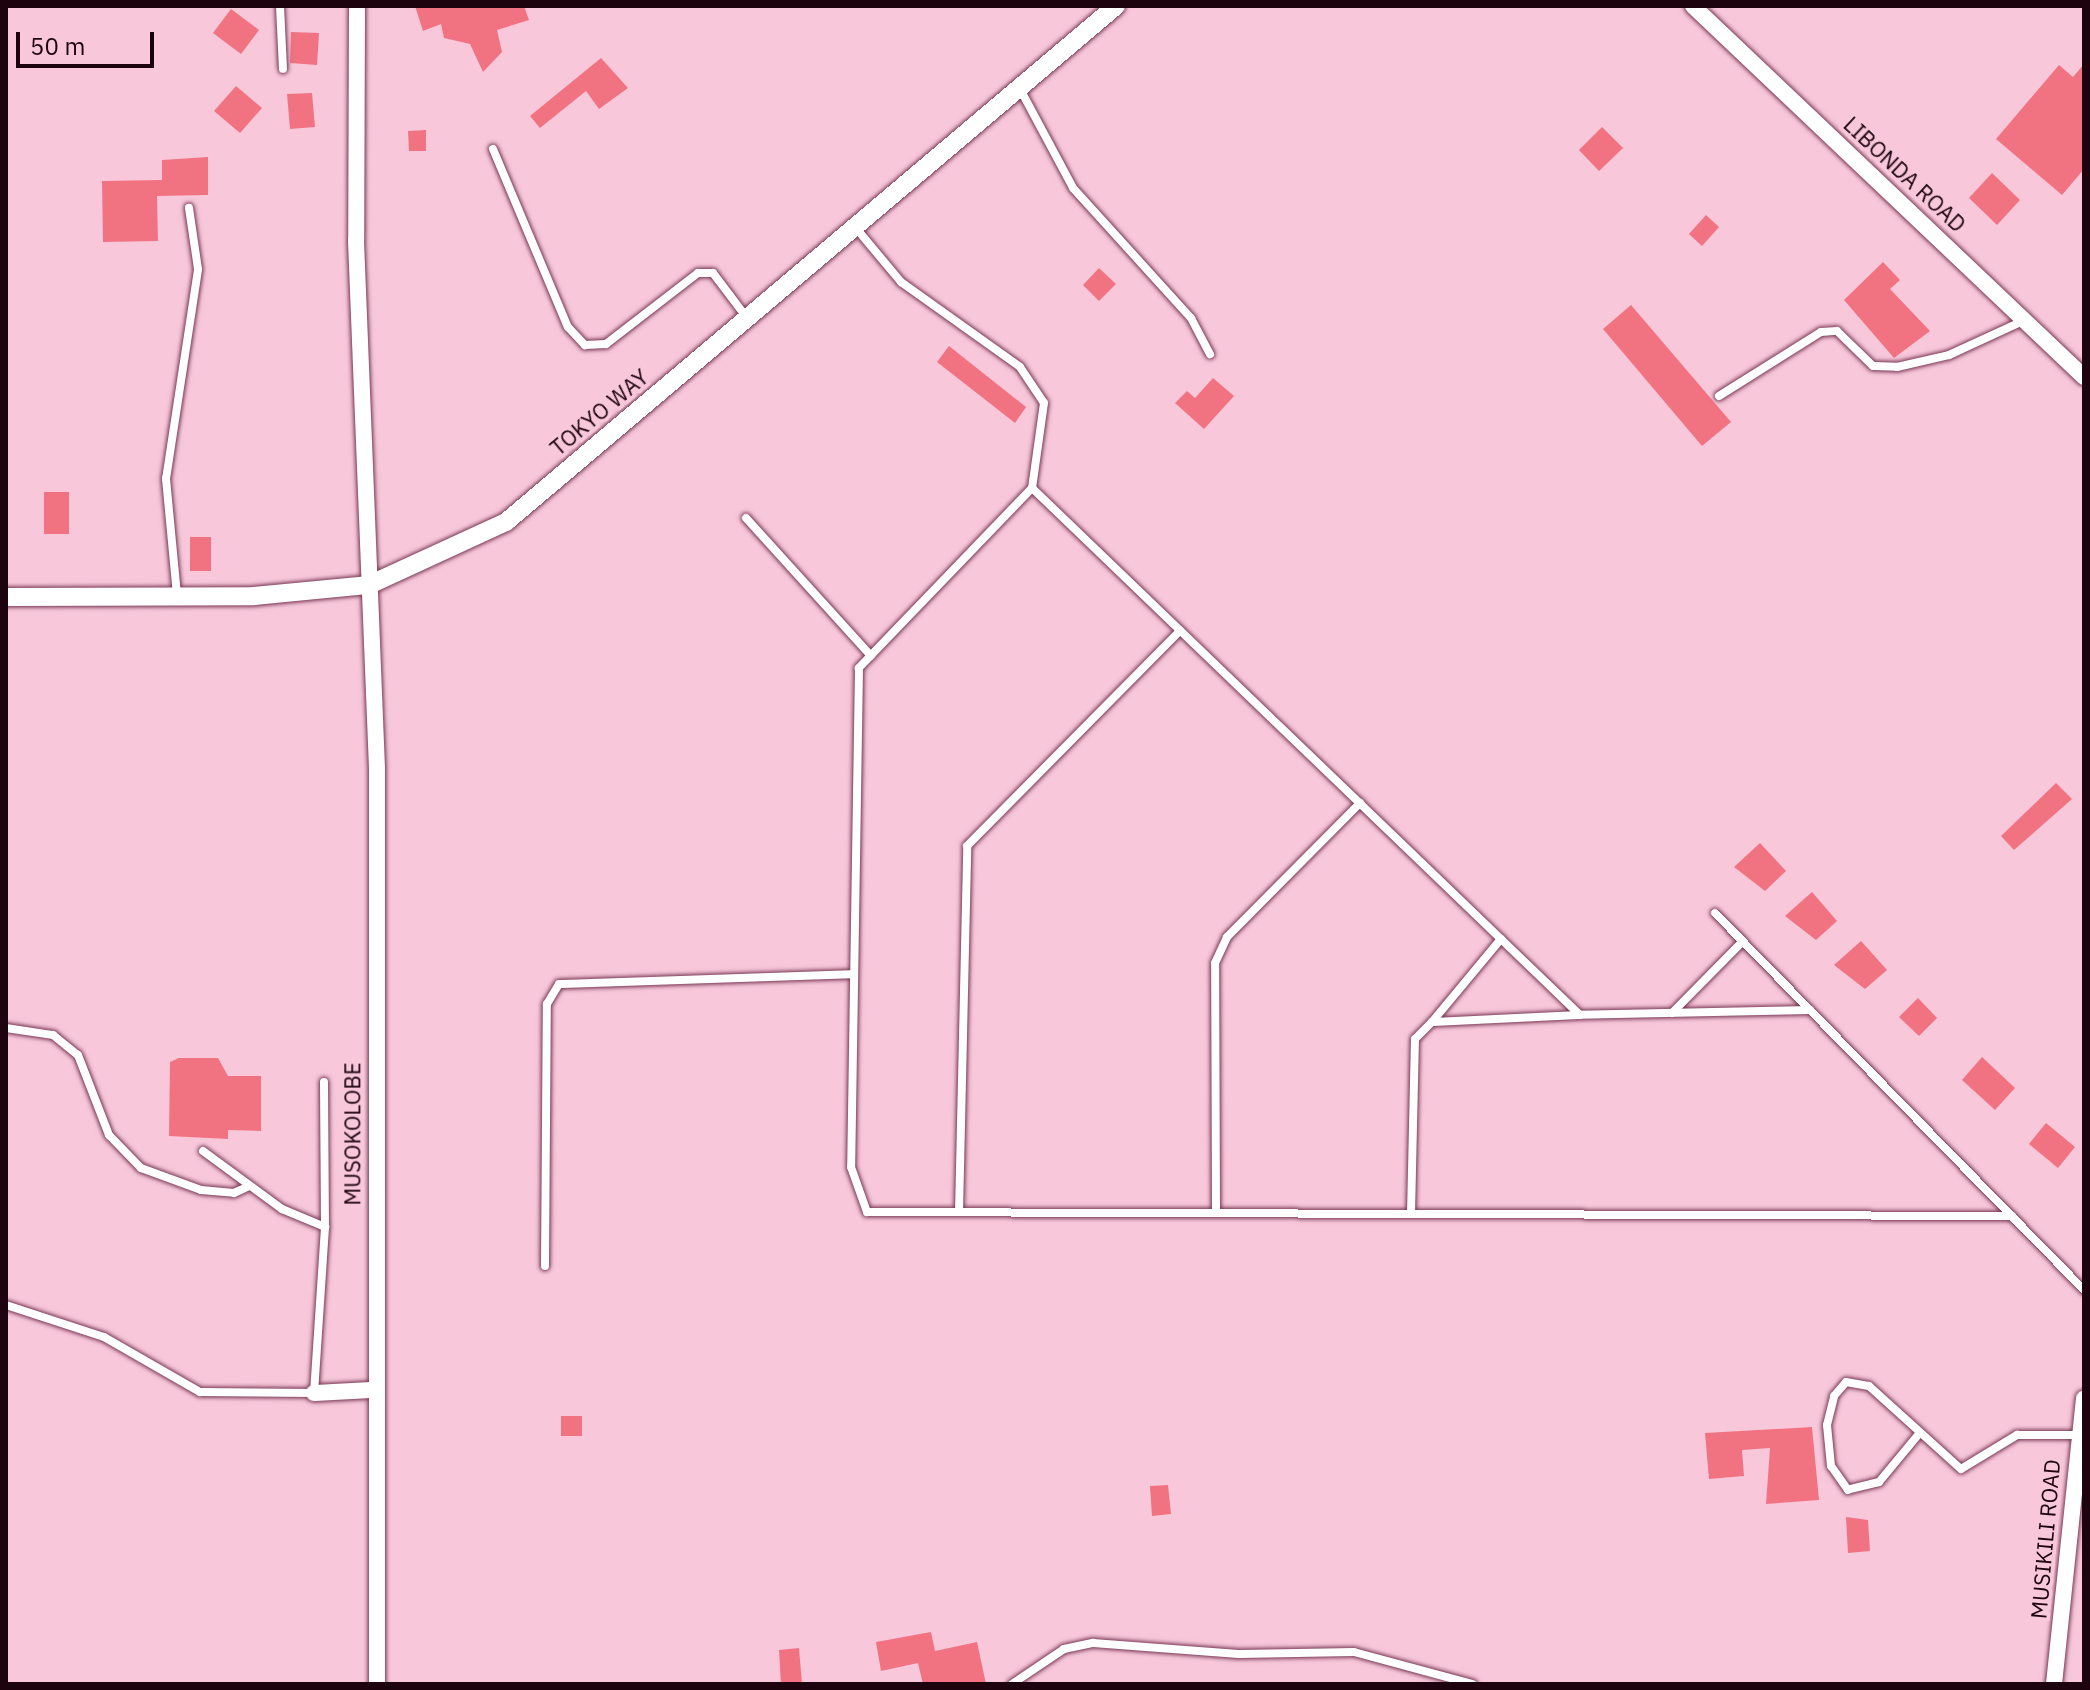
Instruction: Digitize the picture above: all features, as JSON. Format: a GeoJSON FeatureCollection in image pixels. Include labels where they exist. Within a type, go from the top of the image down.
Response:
{"type":"FeatureCollection","features":[{"type":"Feature","properties":{"kind":"street","name":"MUSOKOLOBE"},"geometry":{"type":"LineString","coordinates":[[357,6],[369,585],[377,769],[372,1390],[377,1684]]}},
{"type":"Feature","properties":{"kind":"street","name":"TOKYO WAY"},"geometry":{"type":"LineString","coordinates":[[6,597],[177,597],[369,585],[506,522],[1116,6]]}},
{"type":"Feature","properties":{"kind":"street","name":"LIBONDA ROAD"},"geometry":{"type":"LineString","coordinates":[[1693,6],[2084,377]]}},
{"type":"Feature","properties":{"kind":"street"},"geometry":{"type":"LineString","coordinates":[[314,1393],[372,1390]]}},
{"type":"Feature","properties":{"kind":"street","name":"MUSIKILI ROAD"},"geometry":{"type":"LineString","coordinates":[[2054,1684],[2076,1435],[2084,1399]]}},
{"type":"Feature","properties":{"kind":"lane"},"geometry":{"type":"LineString","coordinates":[[280,6],[283,69]]}},
{"type":"Feature","properties":{"kind":"lane"},"geometry":{"type":"LineString","coordinates":[[1019,88],[1073,188],[1191,318],[1210,354]]}},
{"type":"Feature","properties":{"kind":"lane"},"geometry":{"type":"LineString","coordinates":[[493,149],[568,327],[585,345],[606,344],[698,273],[713,273],[747,319]]}},
{"type":"Feature","properties":{"kind":"lane"},"geometry":{"type":"LineString","coordinates":[[177,597],[166,479],[198,269],[189,208]]}},
{"type":"Feature","properties":{"kind":"lane"},"geometry":{"type":"LineString","coordinates":[[855,227],[901,282],[1020,367],[1044,403],[1032,488],[859,668],[851,1167],[867,1212],[2012,1216]]}},
{"type":"Feature","properties":{"kind":"lane"},"geometry":{"type":"LineString","coordinates":[[1719,396],[1821,332],[1837,331],[1873,366],[1897,367],[1949,355],[2026,320]]}},
{"type":"Feature","properties":{"kind":"lane"},"geometry":{"type":"LineString","coordinates":[[1032,488],[1580,1015]]}},
{"type":"Feature","properties":{"kind":"lane"},"geometry":{"type":"LineString","coordinates":[[746,518],[871,656]]}},
{"type":"Feature","properties":{"kind":"lane"},"geometry":{"type":"LineString","coordinates":[[959,1212],[967,846],[1180,631]]}},
{"type":"Feature","properties":{"kind":"lane"},"geometry":{"type":"LineString","coordinates":[[1216,1213],[1215,963],[1227,937],[1360,803]]}},
{"type":"Feature","properties":{"kind":"lane"},"geometry":{"type":"LineString","coordinates":[[1715,913],[2084,1290]]}},
{"type":"Feature","properties":{"kind":"lane"},"geometry":{"type":"LineString","coordinates":[[1411,1214],[1415,1039],[1501,939]]}},
{"type":"Feature","properties":{"kind":"lane"},"geometry":{"type":"LineString","coordinates":[[1672,1013],[1743,941]]}},
{"type":"Feature","properties":{"kind":"lane"},"geometry":{"type":"LineString","coordinates":[[545,1266],[547,1004],[559,984],[854,974]]}},
{"type":"Feature","properties":{"kind":"lane"},"geometry":{"type":"LineString","coordinates":[[1432,1022],[1810,1010]]}},
{"type":"Feature","properties":{"kind":"lane"},"geometry":{"type":"LineString","coordinates":[[6,1028],[53,1035],[78,1055],[109,1135],[141,1168],[201,1190],[249,1186]]}},
{"type":"Feature","properties":{"kind":"lane"},"geometry":{"type":"LineString","coordinates":[[6,1305],[104,1337],[200,1392],[314,1393],[325,1227],[324,1082]]}},
{"type":"Feature","properties":{"kind":"lane"},"geometry":{"type":"LineString","coordinates":[[203,1151],[249,1186],[325,1227]]}},
{"type":"Feature","properties":{"kind":"lane"},"geometry":{"type":"LineString","coordinates":[[1918,1435],[1879,1482],[1848,1490],[1831,1466],[1827,1425],[1834,1396],[1846,1382],[1869,1386],[1918,1435],[1961,1469],[2017,1435],[2076,1435]]}},
{"type":"Feature","properties":{"kind":"lane"},"geometry":{"type":"LineString","coordinates":[[1012,1684],[1064,1649],[1093,1643],[1239,1654],[1354,1652],[1473,1684]]}},
{"type":"Feature","properties":{"kind":"building"},"geometry":{"type":"Polygon","coordinates":[[[415,6],[524,6],[529,20],[497,30],[502,52],[483,72],[470,44],[444,38],[441,24],[423,31],[415,6]]]}},
{"type":"Feature","properties":{"kind":"building"},"geometry":{"type":"Polygon","coordinates":[[[231,9],[259,30],[241,54],[213,33],[231,9]]]}},
{"type":"Feature","properties":{"kind":"building"},"geometry":{"type":"Polygon","coordinates":[[[291,32],[319,33],[317,65],[290,63],[291,32]]]}},
{"type":"Feature","properties":{"kind":"building"},"geometry":{"type":"Polygon","coordinates":[[[601,58],[628,88],[599,109],[586,91],[540,128],[530,116],[601,58]]]}},
{"type":"Feature","properties":{"kind":"building"},"geometry":{"type":"Polygon","coordinates":[[[2084,64],[2084,169],[2062,195],[1996,139],[2059,65],[2073,77],[2084,64]]]}},
{"type":"Feature","properties":{"kind":"building"},"geometry":{"type":"Polygon","coordinates":[[[236,86],[262,108],[240,133],[214,111],[236,86]]]}},
{"type":"Feature","properties":{"kind":"building"},"geometry":{"type":"Polygon","coordinates":[[[312,93],[315,127],[290,129],[287,94],[312,93]]]}},
{"type":"Feature","properties":{"kind":"building"},"geometry":{"type":"Polygon","coordinates":[[[1602,127],[1623,148],[1599,171],[1579,150],[1602,127]]]}},
{"type":"Feature","properties":{"kind":"building"},"geometry":{"type":"Polygon","coordinates":[[[426,130],[426,151],[409,151],[408,131],[426,130]]]}},
{"type":"Feature","properties":{"kind":"building"},"geometry":{"type":"Polygon","coordinates":[[[208,157],[208,195],[157,196],[158,241],[103,242],[102,181],[162,180],[162,160],[208,157]]]}},
{"type":"Feature","properties":{"kind":"building"},"geometry":{"type":"Polygon","coordinates":[[[1992,173],[2020,200],[1997,225],[1969,198],[1992,173]]]}},
{"type":"Feature","properties":{"kind":"building"},"geometry":{"type":"Polygon","coordinates":[[[1706,215],[1719,227],[1702,246],[1689,234],[1706,215]]]}},
{"type":"Feature","properties":{"kind":"building"},"geometry":{"type":"Polygon","coordinates":[[[1883,262],[1900,280],[1890,289],[1930,331],[1894,358],[1844,300],[1883,262]]]}},
{"type":"Feature","properties":{"kind":"building"},"geometry":{"type":"Polygon","coordinates":[[[1099,268],[1116,284],[1099,301],[1083,285],[1099,268]]]}},
{"type":"Feature","properties":{"kind":"building"},"geometry":{"type":"Polygon","coordinates":[[[1631,305],[1731,422],[1702,446],[1603,329],[1631,305]]]}},
{"type":"Feature","properties":{"kind":"building"},"geometry":{"type":"Polygon","coordinates":[[[949,346],[1026,407],[1015,423],[937,362],[949,346]]]}},
{"type":"Feature","properties":{"kind":"building"},"geometry":{"type":"Polygon","coordinates":[[[1213,378],[1234,396],[1204,429],[1175,403],[1187,391],[1195,398],[1213,378]]]}},
{"type":"Feature","properties":{"kind":"building"},"geometry":{"type":"Polygon","coordinates":[[[44,492],[69,492],[69,534],[44,534],[44,492]]]}},
{"type":"Feature","properties":{"kind":"building"},"geometry":{"type":"Polygon","coordinates":[[[190,537],[211,537],[211,571],[190,571],[190,537]]]}},
{"type":"Feature","properties":{"kind":"building"},"geometry":{"type":"Polygon","coordinates":[[[2056,783],[2072,799],[2014,850],[2001,836],[2056,783]]]}},
{"type":"Feature","properties":{"kind":"building"},"geometry":{"type":"Polygon","coordinates":[[[1760,843],[1786,871],[1765,891],[1734,867],[1760,843]]]}},
{"type":"Feature","properties":{"kind":"building"},"geometry":{"type":"Polygon","coordinates":[[[1812,892],[1837,921],[1816,940],[1785,916],[1812,892]]]}},
{"type":"Feature","properties":{"kind":"building"},"geometry":{"type":"Polygon","coordinates":[[[1861,941],[1887,970],[1865,989],[1834,965],[1861,941]]]}},
{"type":"Feature","properties":{"kind":"building"},"geometry":{"type":"Polygon","coordinates":[[[1918,998],[1937,1018],[1919,1036],[1899,1017],[1918,998]]]}},
{"type":"Feature","properties":{"kind":"building"},"geometry":{"type":"Polygon","coordinates":[[[1982,1057],[2015,1088],[1995,1110],[1962,1080],[1982,1057]]]}},
{"type":"Feature","properties":{"kind":"building"},"geometry":{"type":"Polygon","coordinates":[[[179,1058],[218,1058],[228,1076],[261,1076],[261,1131],[228,1130],[228,1139],[169,1136],[170,1062],[179,1058]]]}},
{"type":"Feature","properties":{"kind":"building"},"geometry":{"type":"Polygon","coordinates":[[[2046,1123],[2075,1147],[2058,1168],[2029,1144],[2046,1123]]]}},
{"type":"Feature","properties":{"kind":"building"},"geometry":{"type":"Polygon","coordinates":[[[561,1416],[582,1416],[582,1436],[561,1436],[561,1416]]]}},
{"type":"Feature","properties":{"kind":"building"},"geometry":{"type":"Polygon","coordinates":[[[1812,1427],[1819,1500],[1766,1504],[1770,1448],[1742,1450],[1744,1476],[1709,1479],[1705,1433],[1812,1427]]]}},
{"type":"Feature","properties":{"kind":"building"},"geometry":{"type":"Polygon","coordinates":[[[1168,1485],[1171,1514],[1152,1516],[1150,1486],[1168,1485]]]}},
{"type":"Feature","properties":{"kind":"building"},"geometry":{"type":"Polygon","coordinates":[[[1846,1517],[1868,1520],[1870,1551],[1848,1553],[1846,1517]]]}},
{"type":"Feature","properties":{"kind":"building"},"geometry":{"type":"Polygon","coordinates":[[[931,1632],[935,1651],[977,1642],[986,1684],[923,1684],[918,1663],[881,1671],[876,1642],[931,1632]]]}},
{"type":"Feature","properties":{"kind":"building"},"geometry":{"type":"Polygon","coordinates":[[[799,1648],[802,1684],[781,1684],[779,1650],[799,1648]]]}}]}
